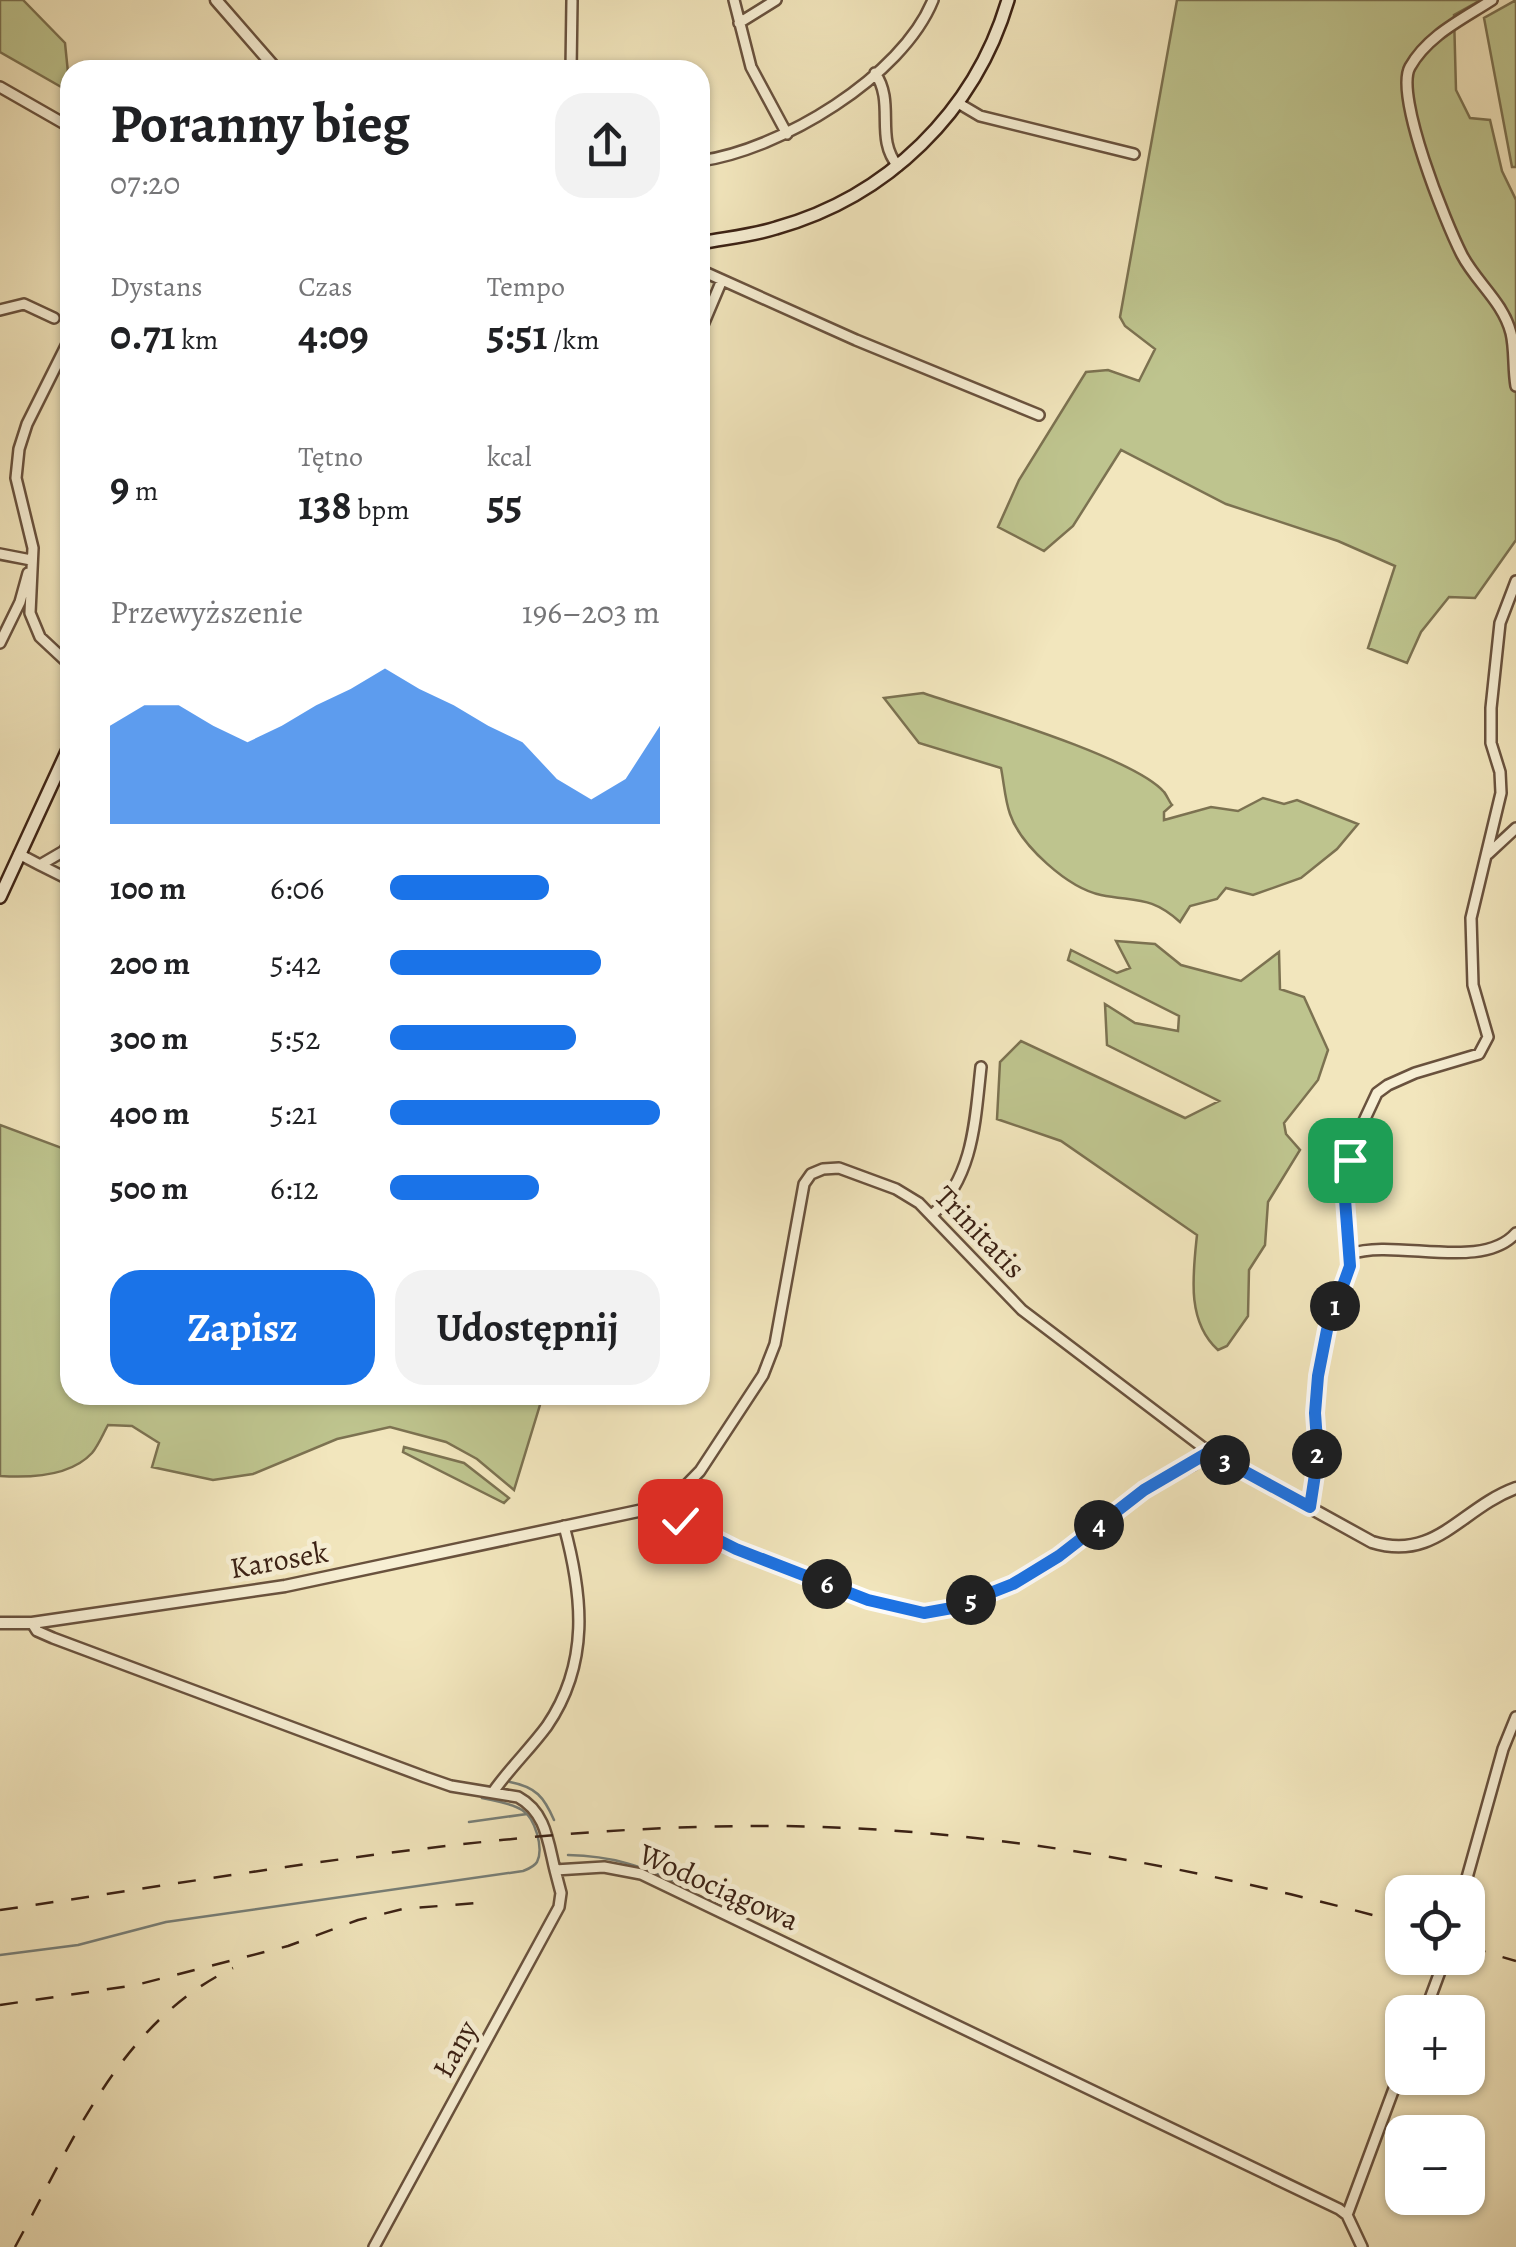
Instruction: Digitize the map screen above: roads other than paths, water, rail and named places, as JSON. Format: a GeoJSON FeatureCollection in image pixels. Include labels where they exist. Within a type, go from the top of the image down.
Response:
{"type":"FeatureCollection","features":[{"type":"Feature","properties":{"kind":"main road"},"geometry":{"type":"LineString","coordinates":[[710,241],[755,234],[802,220],[876,184],[958,104],[985,60],[1008,0]]}},
{"type":"Feature","properties":{"kind":"main road"},"geometry":{"type":"LineString","coordinates":[[0,897],[60,766]]}},
{"type":"Feature","properties":{"kind":"street"},"geometry":{"type":"LineString","coordinates":[[216,0],[269,60]]}},
{"type":"Feature","properties":{"kind":"street"},"geometry":{"type":"LineString","coordinates":[[734,0],[751,67],[787,134]]}},
{"type":"Feature","properties":{"kind":"street"},"geometry":{"type":"LineString","coordinates":[[739,23],[776,0]]}},
{"type":"Feature","properties":{"kind":"street"},"geometry":{"type":"LineString","coordinates":[[710,160],[787,134],[843,99],[876,73],[926,16],[932,0]]}},
{"type":"Feature","properties":{"kind":"street"},"geometry":{"type":"LineString","coordinates":[[1492,0],[1434,36],[1408,69],[1406,98],[1462,256],[1498,306],[1511,333],[1516,386]]}},
{"type":"Feature","properties":{"kind":"street"},"geometry":{"type":"LineString","coordinates":[[571,60],[572,1]]}},
{"type":"Feature","properties":{"kind":"street"},"geometry":{"type":"LineString","coordinates":[[876,73],[886,96],[884,138],[898,166]]}},
{"type":"Feature","properties":{"kind":"street"},"geometry":{"type":"LineString","coordinates":[[0,88],[60,121]]}},
{"type":"Feature","properties":{"kind":"street"},"geometry":{"type":"LineString","coordinates":[[958,104],[980,116],[1134,154]]}},
{"type":"Feature","properties":{"kind":"street"},"geometry":{"type":"LineString","coordinates":[[710,275],[1039,415]]}},
{"type":"Feature","properties":{"kind":"street"},"geometry":{"type":"LineString","coordinates":[[710,308],[722,280]]}},
{"type":"Feature","properties":{"kind":"street"},"geometry":{"type":"LineString","coordinates":[[0,310],[24,304],[54,318]]}},
{"type":"Feature","properties":{"kind":"street"},"geometry":{"type":"LineString","coordinates":[[60,358],[27,424],[16,478],[33,548],[30,613],[40,637],[60,656]]}},
{"type":"Feature","properties":{"kind":"street"},"geometry":{"type":"LineString","coordinates":[[0,554],[32,563]]}},
{"type":"Feature","properties":{"kind":"street"},"geometry":{"type":"LineString","coordinates":[[0,644],[20,602],[32,563]]}},
{"type":"Feature","properties":{"kind":"street"},"geometry":{"type":"LineString","coordinates":[[1310,1507],[1318,1455],[1318,1376],[1327,1330],[1350,1266],[1344,1186],[1355,1140],[1377,1094],[1415,1073],[1479,1054],[1486,1047],[1488,1037],[1473,984],[1471,928],[1502,793],[1491,743],[1491,708],[1500,623],[1516,580]]}},
{"type":"Feature","properties":{"kind":"street"},"geometry":{"type":"LineString","coordinates":[[1486,856],[1516,828]]}},
{"type":"Feature","properties":{"kind":"street"},"geometry":{"type":"LineString","coordinates":[[40,865],[60,853]]}},
{"type":"Feature","properties":{"kind":"street"},"geometry":{"type":"LineString","coordinates":[[19,854],[60,875]]}},
{"type":"Feature","properties":{"kind":"street"},"geometry":{"type":"LineString","coordinates":[[932,1216],[956,1187],[970,1153],[981,1066]]}},
{"type":"Feature","properties":{"kind":"street","name":"Trinitatis"},"geometry":{"type":"LineString","coordinates":[[661,1511],[700,1471],[763,1374],[775,1344],[804,1184],[823,1168],[863,1175],[908,1196],[1022,1310],[1209,1452]]}},
{"type":"Feature","properties":{"kind":"street"},"geometry":{"type":"LineString","coordinates":[[1350,1254],[1371,1247],[1453,1254],[1511,1239],[1516,1233]]}},
{"type":"Feature","properties":{"kind":"street"},"geometry":{"type":"LineString","coordinates":[[661,1511],[736,1549],[868,1600],[924,1613],[952,1608],[1013,1584],[1059,1556],[1144,1490],[1209,1452],[1372,1542],[1400,1549],[1431,1541],[1484,1501],[1516,1488]]}},
{"type":"Feature","properties":{"kind":"street","name":"Karosek"},"geometry":{"type":"LineString","coordinates":[[0,1623],[32,1622],[285,1586],[643,1510],[661,1511]]}},
{"type":"Feature","properties":{"kind":"street"},"geometry":{"type":"LineString","coordinates":[[493,1792],[544,1730],[572,1675],[580,1599],[564,1526]]}},
{"type":"Feature","properties":{"kind":"street"},"geometry":{"type":"LineString","coordinates":[[32,1622],[37,1630],[53,1638],[425,1777],[450,1786],[518,1797],[534,1810],[545,1828],[555,1870]]}},
{"type":"Feature","properties":{"kind":"street"},"geometry":{"type":"LineString","coordinates":[[1468,1875],[1503,1748],[1516,1717]]}},
{"type":"Feature","properties":{"kind":"street","name":"Wodociągowa"},"geometry":{"type":"LineString","coordinates":[[555,1870],[604,1866],[641,1874],[1348,2215]]}},
{"type":"Feature","properties":{"kind":"street","name":"Łany"},"geometry":{"type":"LineString","coordinates":[[374,2247],[559,1908],[561,1893],[555,1870]]}},
{"type":"Feature","properties":{"kind":"street"},"geometry":{"type":"LineString","coordinates":[[1362,2247],[1348,2215],[1392,2095]]}},
{"type":"Feature","properties":{"kind":"waterway"},"geometry":{"type":"LineString","coordinates":[[510,1782],[538,1794],[554,1820]]}},
{"type":"Feature","properties":{"kind":"waterway"},"geometry":{"type":"LineString","coordinates":[[0,1955],[78,1945],[166,1922],[533,1867],[539,1849],[527,1814],[503,1802],[482,1798]]}},
{"type":"Feature","properties":{"kind":"waterway"},"geometry":{"type":"LineString","coordinates":[[469,1822],[527,1814]]}},
{"type":"Feature","properties":{"kind":"waterway"},"geometry":{"type":"LineString","coordinates":[[568,1855],[626,1863],[682,1884]]}},
{"type":"Feature","properties":{"kind":"railway"},"geometry":{"type":"LineString","coordinates":[[0,1910],[464,1844],[557,1835],[745,1826],[912,1832],[1077,1852],[1240,1883],[1385,1919]]}},
{"type":"Feature","properties":{"kind":"railway"},"geometry":{"type":"LineString","coordinates":[[0,2005],[136,1985],[288,1946],[358,1920],[403,1909],[487,1902]]}},
{"type":"Feature","properties":{"kind":"railway"},"geometry":{"type":"LineString","coordinates":[[1485,1952],[1516,1961]]}},
{"type":"Feature","properties":{"kind":"railway"},"geometry":{"type":"LineString","coordinates":[[15,2247],[79,2127],[129,2053],[159,2020],[194,1991],[233,1968]]}}]}
